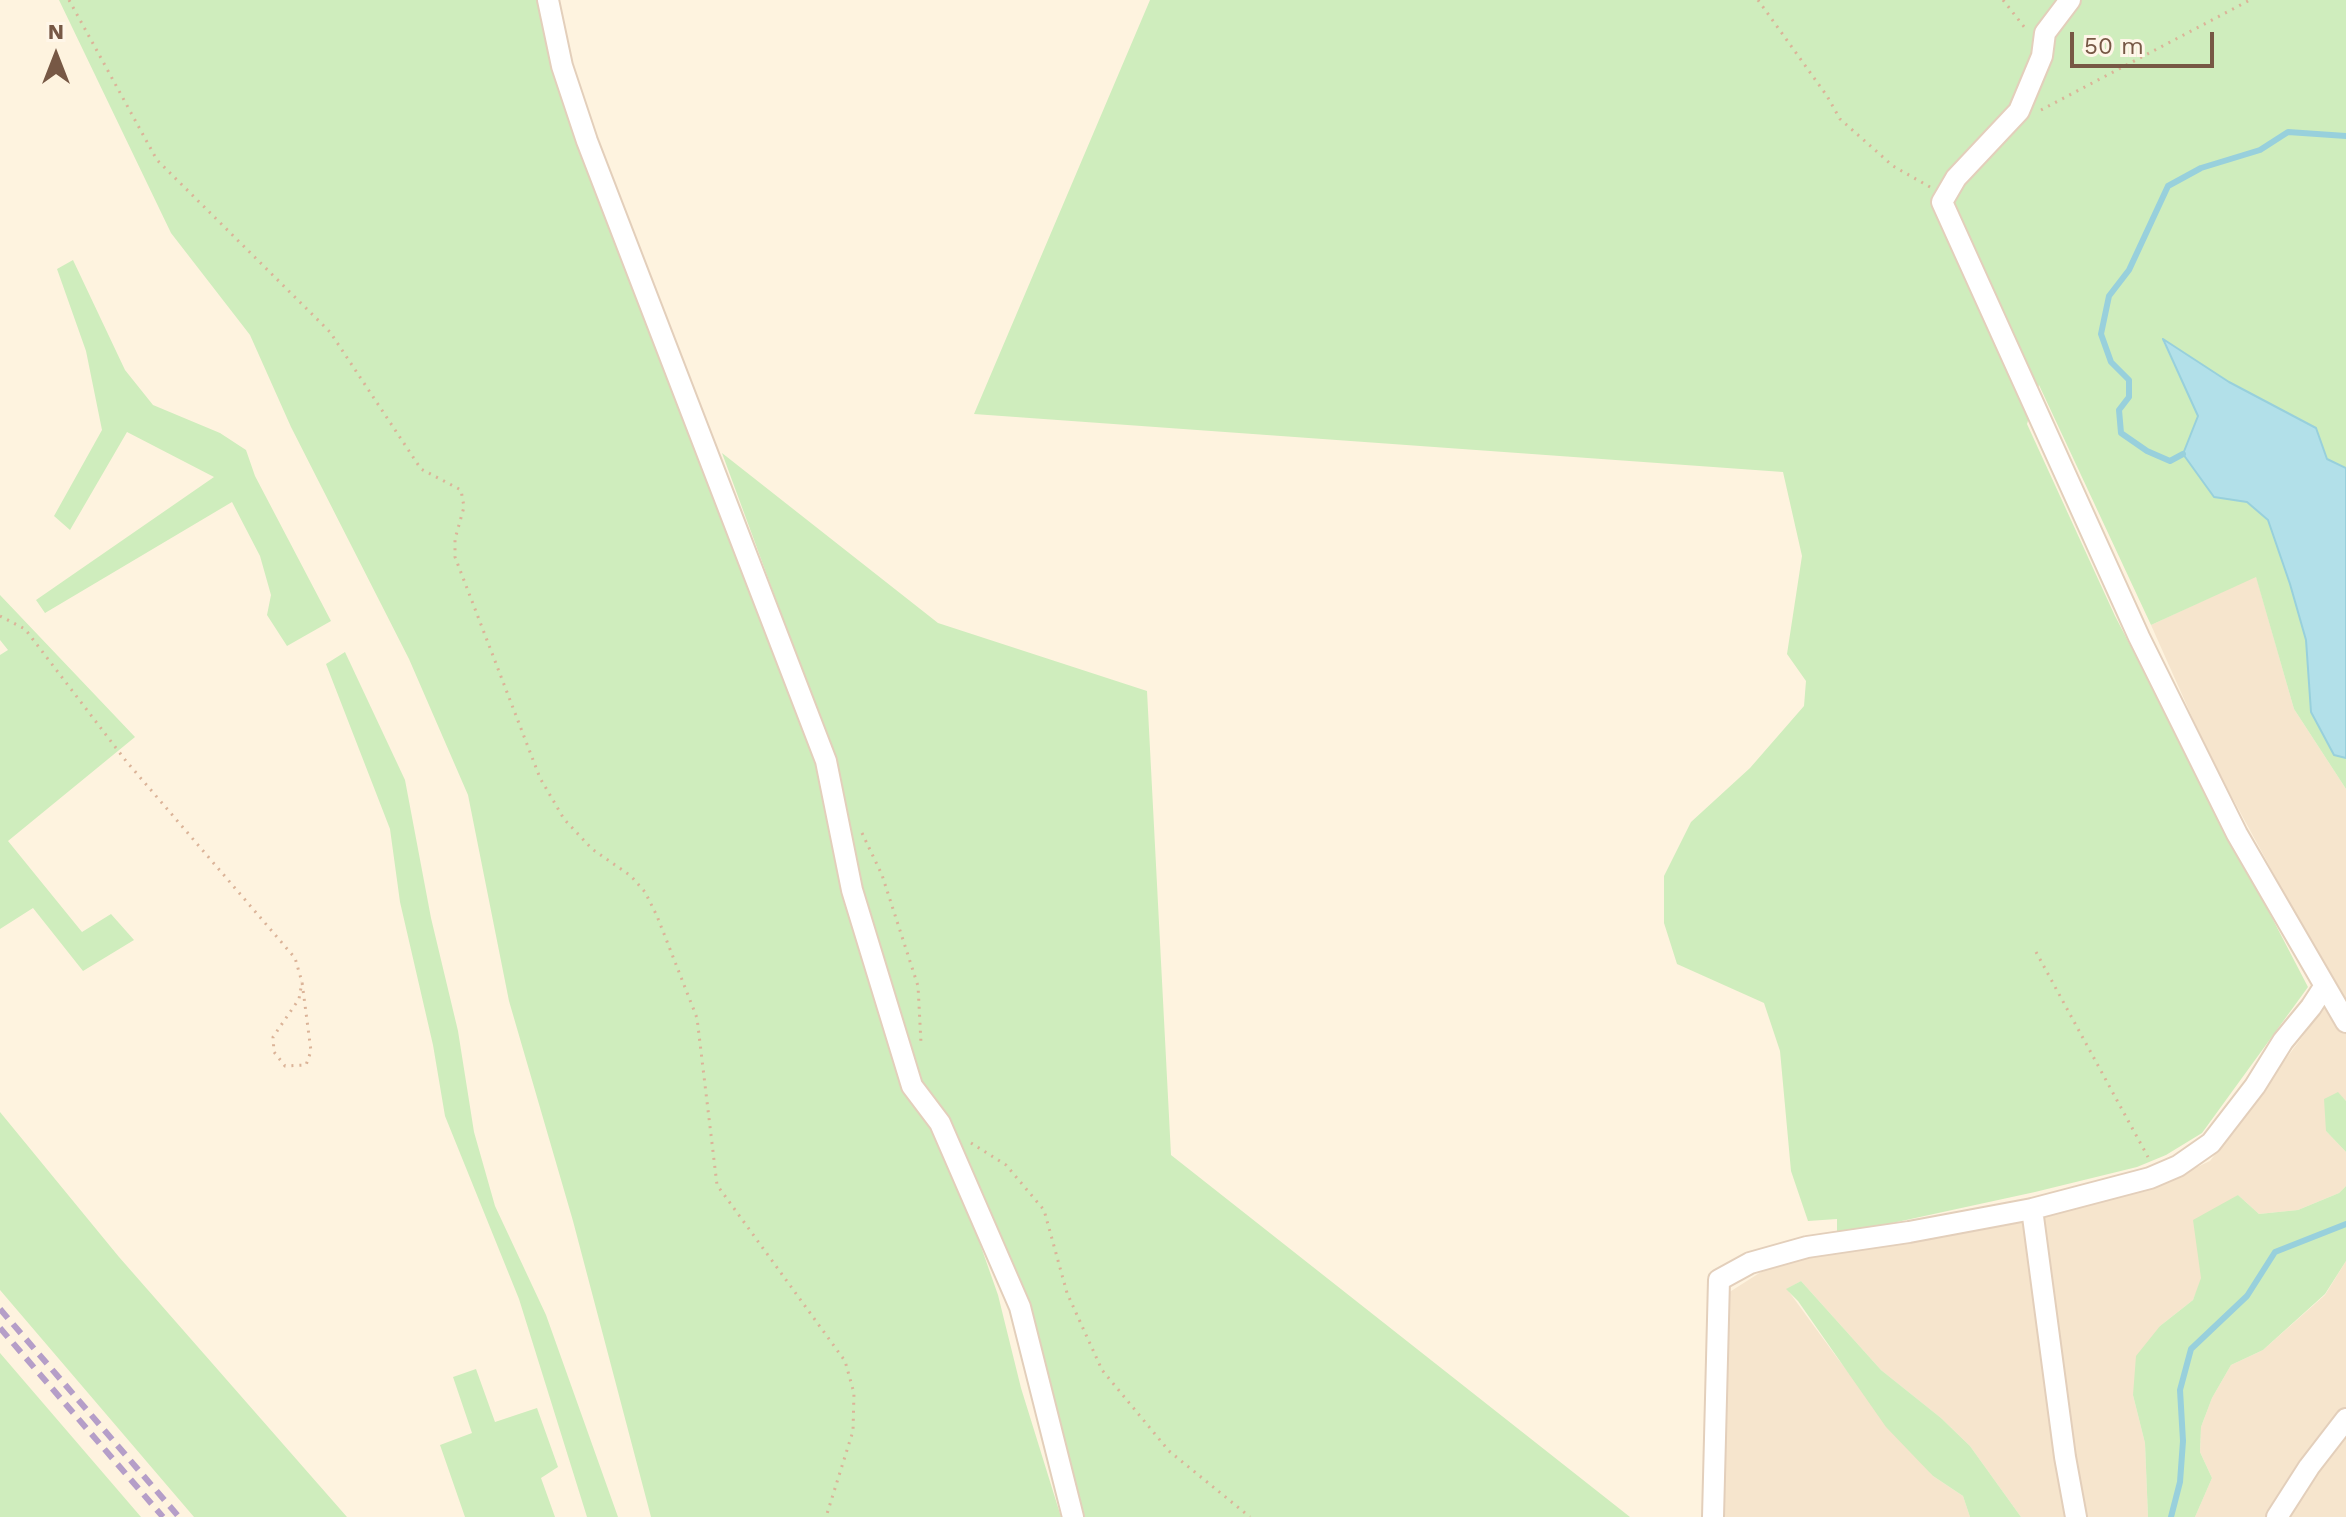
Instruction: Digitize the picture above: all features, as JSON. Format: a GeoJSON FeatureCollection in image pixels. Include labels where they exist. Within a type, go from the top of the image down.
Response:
{"type":"FeatureCollection","features":[{"type":"Feature","properties":{"kind":"street"},"geometry":{"type":"LineString","coordinates":[[548,0],[562,66],[587,141],[826,761],[852,890],[912,1086],[940,1123],[1020,1307],[1073,1517]]}},
{"type":"Feature","properties":{"kind":"street"},"geometry":{"type":"LineString","coordinates":[[2070,0],[2045,33],[2042,56],[2019,111],[1956,178],[1942,202],[2139,637],[2237,834],[2346,1022]]}},
{"type":"Feature","properties":{"kind":"street"},"geometry":{"type":"LineString","coordinates":[[1713,1517],[1719,1280],[1750,1263],[1807,1247],[2032,1209],[2158,1175],[2178,1166],[2211,1143],[2324,987]]}},
{"type":"Feature","properties":{"kind":"street"},"geometry":{"type":"LineString","coordinates":[[2032,1209],[2065,1457],[2076,1517]]}},
{"type":"Feature","properties":{"kind":"street"},"geometry":{"type":"LineString","coordinates":[[2277,1517],[2309,1467],[2346,1419]]}},
{"type":"Feature","properties":{"kind":"path"},"geometry":{"type":"LineString","coordinates":[[69,0],[157,160],[330,332],[421,469],[461,490],[464,507],[455,539],[455,557],[540,778],[564,819],[592,849],[631,876],[645,892],[697,1018],[717,1185],[845,1361],[854,1393],[853,1431],[826,1517]]}},
{"type":"Feature","properties":{"kind":"path"},"geometry":{"type":"LineString","coordinates":[[1758,0],[1840,119],[1893,166],[1932,188],[1942,202]]}},
{"type":"Feature","properties":{"kind":"path"},"geometry":{"type":"LineString","coordinates":[[2003,0],[2023,28],[2045,33]]}},
{"type":"Feature","properties":{"kind":"path"},"geometry":{"type":"LineString","coordinates":[[2040,111],[2250,0]]}},
{"type":"Feature","properties":{"kind":"path"},"geometry":{"type":"LineString","coordinates":[[0,616],[25,629],[126,761],[295,958],[302,982],[311,1051],[306,1065],[285,1066],[274,1052],[273,1037],[299,999],[302,982]]}},
{"type":"Feature","properties":{"kind":"path"},"geometry":{"type":"LineString","coordinates":[[861,832],[882,875],[918,986],[921,1049]]}},
{"type":"Feature","properties":{"kind":"path"},"geometry":{"type":"LineString","coordinates":[[2036,952],[2158,1175]]}},
{"type":"Feature","properties":{"kind":"path"},"geometry":{"type":"LineString","coordinates":[[967,1140],[1006,1165],[1044,1210],[1067,1293],[1102,1370],[1169,1451],[1250,1517]]}},
{"type":"Feature","properties":{"kind":"shaded area"},"geometry":{"type":"Polygon","coordinates":[[[2256,576],[2294,709],[2346,789],[2346,1101],[2338,1093],[2326,1131],[2346,1152],[2346,1186],[2339,1193],[2298,1210],[2259,1214],[2238,1195],[2193,1300],[2160,1326],[2133,1395],[2145,1443],[2148,1517],[2021,1517],[1970,1446],[1941,1418],[1881,1370],[1801,1281],[1787,1289],[1838,1359],[1933,1476],[1963,1496],[1970,1517],[1722,1517],[1728,1293],[1772,1265],[2146,1191],[2210,1161],[2337,990],[2209,755],[2151,625],[2256,576]]]}},
{"type":"Feature","properties":{"kind":"shaded area"},"geometry":{"type":"Polygon","coordinates":[[[2346,1261],[2346,1517],[2195,1517],[2212,1478],[2200,1452],[2201,1427],[2212,1398],[2231,1365],[2263,1350],[2325,1295],[2346,1261]]]}},
{"type":"Feature","properties":{"kind":"green space"},"geometry":{"type":"Polygon","coordinates":[[[59,0],[539,0],[819,763],[928,1119],[960,1187],[998,1295],[1021,1388],[1061,1517],[651,1517],[573,1221],[509,1001],[468,795],[409,659],[291,427],[250,335],[171,233],[59,0]]]}},
{"type":"Feature","properties":{"kind":"green space"},"geometry":{"type":"Polygon","coordinates":[[[1150,0],[2346,0],[2346,468],[2327,459],[2316,428],[2229,382],[2163,341],[2198,416],[2214,497],[2247,502],[2268,520],[2306,640],[2311,712],[2334,755],[2346,758],[2346,789],[2294,709],[2256,577],[2151,625],[2039,385],[2027,424],[2115,616],[2308,987],[2202,1133],[2166,1155],[2137,1167],[2035,1192],[1837,1235],[1837,1219],[1808,1221],[1791,1171],[1780,1051],[1764,1003],[1677,964],[1664,923],[1664,876],[1691,822],[1750,768],[1804,706],[1806,681],[1787,654],[1802,556],[1783,472],[974,414],[1150,0]]]}},
{"type":"Feature","properties":{"kind":"green space"},"geometry":{"type":"Polygon","coordinates":[[[73,260],[125,370],[153,405],[220,433],[246,450],[255,476],[331,621],[287,646],[267,615],[271,595],[260,556],[232,502],[45,613],[36,600],[214,477],[127,432],[70,530],[54,516],[102,430],[86,351],[57,269],[73,260]]]}},
{"type":"Feature","properties":{"kind":"green space"},"geometry":{"type":"Polygon","coordinates":[[[722,453],[938,623],[1147,691],[1171,1155],[1630,1517],[1085,1517],[1023,1295],[960,1146],[917,1074],[856,878],[831,749],[722,453]]]}},
{"type":"Feature","properties":{"kind":"green space"},"geometry":{"type":"Polygon","coordinates":[[[0,595],[135,737],[8,841],[82,932],[111,914],[134,940],[83,971],[33,908],[0,929],[0,655],[8,650],[0,640],[0,595]]]}},
{"type":"Feature","properties":{"kind":"green space"},"geometry":{"type":"Polygon","coordinates":[[[345,652],[405,780],[431,918],[458,1031],[474,1132],[495,1206],[546,1315],[618,1517],[587,1517],[519,1299],[445,1116],[433,1045],[400,902],[390,829],[326,664],[345,652]]]}},
{"type":"Feature","properties":{"kind":"green space"},"geometry":{"type":"Polygon","coordinates":[[[2338,1092],[2346,1101],[2346,1152],[2326,1131],[2324,1099],[2338,1092]]]}},
{"type":"Feature","properties":{"kind":"green space"},"geometry":{"type":"Polygon","coordinates":[[[0,1112],[119,1257],[347,1517],[194,1517],[0,1290],[0,1112]]]}},
{"type":"Feature","properties":{"kind":"green space"},"geometry":{"type":"Polygon","coordinates":[[[2346,1186],[2346,1261],[2325,1294],[2263,1350],[2231,1365],[2212,1398],[2201,1427],[2200,1452],[2212,1478],[2195,1517],[2148,1517],[2145,1443],[2133,1395],[2136,1356],[2160,1326],[2193,1300],[2201,1278],[2193,1220],[2238,1195],[2259,1214],[2298,1210],[2339,1193],[2346,1186]]]}},
{"type":"Feature","properties":{"kind":"green space"},"geometry":{"type":"Polygon","coordinates":[[[1801,1281],[1881,1370],[1941,1418],[1970,1446],[2021,1517],[1970,1517],[1963,1496],[1933,1476],[1886,1427],[1798,1301],[1786,1289],[1801,1281]]]}},
{"type":"Feature","properties":{"kind":"green space"},"geometry":{"type":"Polygon","coordinates":[[[0,1353],[141,1517],[0,1517],[0,1353]]]}},
{"type":"Feature","properties":{"kind":"green space"},"geometry":{"type":"Polygon","coordinates":[[[476,1369],[495,1422],[537,1408],[558,1467],[541,1478],[555,1517],[465,1517],[440,1445],[472,1433],[453,1377],[476,1369]]]}},
{"type":"Feature","properties":{"kind":"water"},"geometry":{"type":"Polygon","coordinates":[[[2163,339],[2229,382],[2316,428],[2327,459],[2346,468],[2346,758],[2334,755],[2311,712],[2306,640],[2268,520],[2247,502],[2214,497],[2183,454],[2198,416],[2163,339]]]}},
{"type":"Feature","properties":{"kind":"waterway"},"geometry":{"type":"LineString","coordinates":[[2183,454],[2170,461],[2147,451],[2121,433],[2119,410],[2129,397],[2129,380],[2111,362],[2101,334],[2109,296],[2129,270],[2168,186],[2201,168],[2260,150],[2288,132],[2346,136]]}},
{"type":"Feature","properties":{"kind":"waterway"},"geometry":{"type":"LineString","coordinates":[[2171,1517],[2180,1482],[2183,1441],[2180,1390],[2191,1349],[2247,1296],[2275,1252],[2346,1224]]}},
{"type":"Feature","properties":{"kind":"railway"},"geometry":{"type":"LineString","coordinates":[[0,1309],[179,1517]]}},
{"type":"Feature","properties":{"kind":"railway"},"geometry":{"type":"LineString","coordinates":[[0,1328],[163,1517]]}}]}
